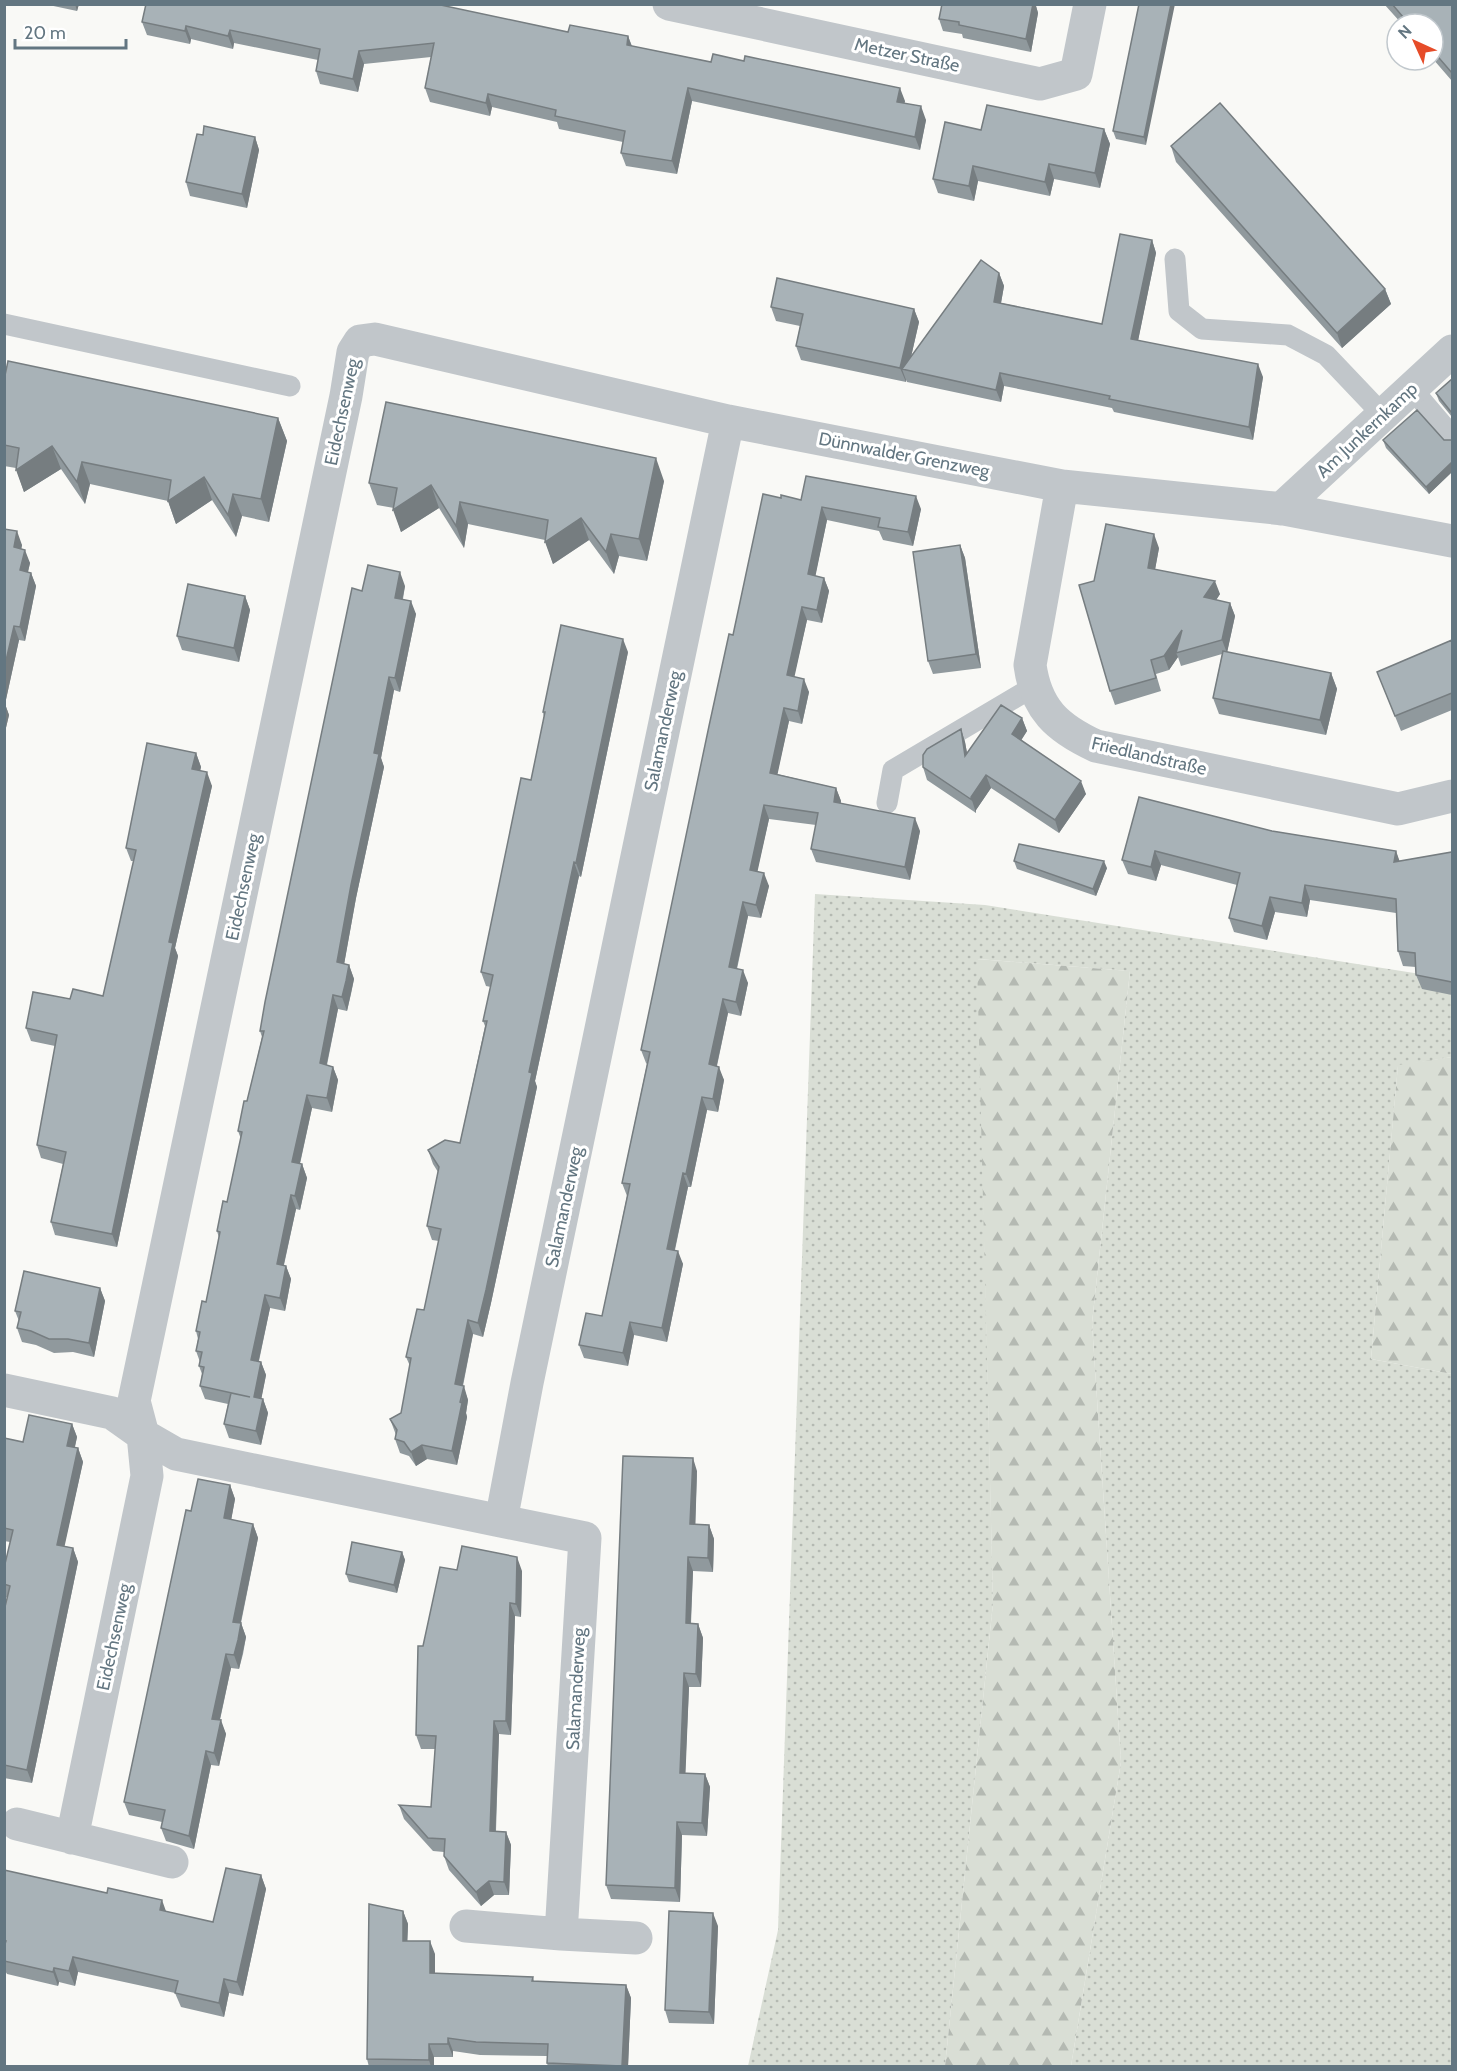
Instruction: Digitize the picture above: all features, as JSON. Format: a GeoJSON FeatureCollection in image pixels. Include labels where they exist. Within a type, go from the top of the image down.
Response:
{"type":"FeatureCollection","features":[{"type":"Feature","properties":{"kind":"street","name":"Metzer Straße"},"geometry":{"type":"LineString","coordinates":[[669,4],[1041,84],[1076,74],[1090,4]]}},
{"type":"Feature","properties":{"kind":"street","name":"Dünnwalder Grenzweg"},"geometry":{"type":"LineString","coordinates":[[360,341],[375,339],[728,421],[1062,486],[1281,509],[1452,541]]}},
{"type":"Feature","properties":{"kind":"street","name":"Eidechsenweg"},"geometry":{"type":"LineString","coordinates":[[72,1838],[147,1476],[143,1434],[134,1401],[354,352],[360,341]]}},
{"type":"Feature","properties":{"kind":"street","name":"Am Junkernkamp"},"geometry":{"type":"LineString","coordinates":[[1281,509],[1452,351]]}},
{"type":"Feature","properties":{"kind":"street","name":"Salamanderweg"},"geometry":{"type":"LineString","coordinates":[[561,1934],[585,1538],[501,1521],[530,1371],[728,421]]}},
{"type":"Feature","properties":{"kind":"street","name":"Friedlandstraße"},"geometry":{"type":"LineString","coordinates":[[1062,486],[1030,665],[1033,687],[1051,717],[1066,730],[1096,746],[1398,809],[1452,796]]}},
{"type":"Feature","properties":{"kind":"street"},"geometry":{"type":"LineString","coordinates":[[4,1390],[112,1413],[176,1454],[501,1521]]}},
{"type":"Feature","properties":{"kind":"street"},"geometry":{"type":"LineString","coordinates":[[17,1824],[172,1862]]}},
{"type":"Feature","properties":{"kind":"street"},"geometry":{"type":"LineString","coordinates":[[465,1926],[636,1938]]}},
{"type":"Feature","properties":{"kind":"lane"},"geometry":{"type":"LineString","coordinates":[[1175,259],[1179,311],[1202,330],[1288,335],[1326,355],[1383,415]]}},
{"type":"Feature","properties":{"kind":"lane"},"geometry":{"type":"LineString","coordinates":[[4,324],[290,386]]}},
{"type":"Feature","properties":{"kind":"lane"},"geometry":{"type":"LineString","coordinates":[[1412,389],[1452,436]]}},
{"type":"Feature","properties":{"kind":"lane"},"geometry":{"type":"LineString","coordinates":[[887,803],[893,770],[1033,687]]}},
{"type":"Feature","properties":{"kind":"green space"},"geometry":{"type":"Polygon","coordinates":[[[815,894],[985,905],[1452,979],[1452,1057],[1398,1066],[1371,1359],[1452,1374],[1452,2066],[1071,2066],[1121,1762],[1092,1323],[1130,971],[978,959],[993,1603],[945,2066],[748,2066],[778,1930],[815,894]]]}},
{"type":"Feature","properties":{"kind":"green space"},"geometry":{"type":"Polygon","coordinates":[[[977,959],[1130,971],[1092,1323],[1121,1762],[1071,2066],[945,2066],[993,1603],[977,959]]]}},
{"type":"Feature","properties":{"kind":"green space"},"geometry":{"type":"Polygon","coordinates":[[[1452,1057],[1452,1374],[1371,1359],[1398,1065],[1452,1057]]]}},
{"type":"Feature","properties":{"kind":"building"},"geometry":{"type":"Polygon","coordinates":[[[146,4],[436,4],[568,32],[570,25],[628,36],[627,45],[711,62],[713,54],[744,61],[745,56],[900,88],[897,102],[921,106],[915,137],[688,88],[672,161],[621,153],[625,131],[555,116],[556,110],[488,94],[486,103],[425,88],[434,43],[359,51],[353,79],[316,71],[320,49],[230,30],[228,36],[186,26],[185,31],[142,22],[146,4]]]}},
{"type":"Feature","properties":{"kind":"building"},"geometry":{"type":"Polygon","coordinates":[[[942,4],[1033,4],[1026,39],[939,19],[942,4]]]}},
{"type":"Feature","properties":{"kind":"building"},"geometry":{"type":"Polygon","coordinates":[[[1139,4],[1171,4],[1144,137],[1113,131],[1139,4]]]}},
{"type":"Feature","properties":{"kind":"building"},"geometry":{"type":"Polygon","coordinates":[[[1392,4],[1452,4],[1452,73],[1445,65],[1445,12],[1399,12],[1392,4]]]}},
{"type":"Feature","properties":{"kind":"building"},"geometry":{"type":"Polygon","coordinates":[[[1220,103],[1385,289],[1337,333],[1171,146],[1220,103]]]}},
{"type":"Feature","properties":{"kind":"building"},"geometry":{"type":"Polygon","coordinates":[[[987,105],[1104,129],[1095,173],[1049,164],[1045,182],[973,166],[969,186],[933,179],[945,122],[981,130],[987,105]]]}},
{"type":"Feature","properties":{"kind":"building"},"geometry":{"type":"Polygon","coordinates":[[[204,126],[255,137],[242,194],[186,182],[197,134],[203,135],[204,126]]]}},
{"type":"Feature","properties":{"kind":"building"},"geometry":{"type":"Polygon","coordinates":[[[1120,234],[1152,240],[1131,339],[1258,364],[1249,427],[1109,399],[1110,396],[1000,373],[996,390],[902,369],[981,260],[999,273],[994,302],[1102,324],[1120,234]]]}},
{"type":"Feature","properties":{"kind":"building"},"geometry":{"type":"Polygon","coordinates":[[[777,278],[914,309],[900,368],[796,346],[803,314],[771,307],[777,278]]]}},
{"type":"Feature","properties":{"kind":"building"},"geometry":{"type":"Polygon","coordinates":[[[8,361],[278,418],[261,499],[233,494],[228,515],[204,477],[168,501],[171,480],[82,462],[77,482],[52,446],[16,470],[19,448],[4,445],[4,380],[8,361]]]}},
{"type":"Feature","properties":{"kind":"building"},"geometry":{"type":"Polygon","coordinates":[[[1452,379],[1452,413],[1436,393],[1452,379]]]}},
{"type":"Feature","properties":{"kind":"building"},"geometry":{"type":"Polygon","coordinates":[[[386,402],[656,458],[639,539],[611,534],[606,552],[581,518],[545,542],[548,520],[460,502],[456,526],[431,485],[393,510],[397,488],[369,483],[386,402]]]}},
{"type":"Feature","properties":{"kind":"building"},"geometry":{"type":"Polygon","coordinates":[[[1417,410],[1444,440],[1452,440],[1452,462],[1426,487],[1383,440],[1417,410]]]}},
{"type":"Feature","properties":{"kind":"building"},"geometry":{"type":"Polygon","coordinates":[[[806,476],[916,496],[908,532],[878,527],[880,518],[822,507],[808,574],[824,578],[817,610],[802,607],[787,675],[804,679],[798,711],[784,708],[770,773],[836,788],[834,802],[915,818],[905,867],[811,849],[818,813],[764,805],[750,870],[764,873],[756,905],[743,902],[729,967],[743,970],[736,1002],[723,999],[709,1064],[719,1067],[713,1099],[702,1097],[686,1174],[683,1173],[667,1249],[678,1251],[662,1328],[630,1322],[623,1353],[579,1345],[586,1313],[602,1316],[630,1184],[622,1183],[650,1052],[641,1050],[729,634],[733,635],[763,494],[781,498],[781,495],[801,500],[806,476]]]}},
{"type":"Feature","properties":{"kind":"building"},"geometry":{"type":"Polygon","coordinates":[[[1106,524],[1154,534],[1148,568],[1215,581],[1204,597],[1230,603],[1222,640],[1176,653],[1182,630],[1164,656],[1151,660],[1156,678],[1110,691],[1079,585],[1094,581],[1106,524]]]}},
{"type":"Feature","properties":{"kind":"building"},"geometry":{"type":"Polygon","coordinates":[[[4,529],[17,531],[14,547],[25,550],[20,570],[31,573],[20,627],[14,626],[4,669],[4,529]]]}},
{"type":"Feature","properties":{"kind":"building"},"geometry":{"type":"Polygon","coordinates":[[[960,545],[976,654],[928,661],[913,552],[960,545]]]}},
{"type":"Feature","properties":{"kind":"building"},"geometry":{"type":"Polygon","coordinates":[[[368,565],[400,572],[395,598],[411,601],[395,678],[389,677],[374,753],[379,754],[337,962],[349,965],[342,997],[333,995],[320,1063],[333,1067],[327,1098],[307,1095],[292,1162],[302,1164],[295,1196],[291,1195],[277,1264],[286,1266],[280,1298],[265,1295],[251,1360],[261,1362],[254,1397],[263,1399],[256,1431],[224,1424],[231,1393],[250,1397],[200,1386],[204,1367],[199,1366],[202,1352],[196,1351],[200,1332],[196,1331],[202,1301],[206,1302],[220,1232],[217,1231],[223,1201],[227,1202],[242,1132],[238,1131],[244,1101],[247,1101],[264,1031],[260,1031],[265,1002],[352,588],[362,591],[368,565]]]}},
{"type":"Feature","properties":{"kind":"building"},"geometry":{"type":"Polygon","coordinates":[[[188,584],[245,596],[234,648],[177,636],[188,584]]]}},
{"type":"Feature","properties":{"kind":"building"},"geometry":{"type":"Polygon","coordinates":[[[561,625],[623,639],[529,1072],[532,1073],[486,1290],[478,1323],[468,1320],[455,1384],[464,1386],[452,1451],[422,1445],[411,1452],[404,1442],[395,1439],[397,1430],[390,1419],[401,1413],[411,1358],[406,1357],[417,1309],[424,1310],[441,1229],[427,1226],[439,1167],[428,1150],[445,1140],[460,1143],[487,1021],[483,1021],[493,975],[481,972],[521,778],[531,780],[561,625]]]}},
{"type":"Feature","properties":{"kind":"building"},"geometry":{"type":"Polygon","coordinates":[[[1452,640],[1452,693],[1395,716],[1377,672],[1452,640]]]}},
{"type":"Feature","properties":{"kind":"building"},"geometry":{"type":"Polygon","coordinates":[[[1223,651],[1331,673],[1320,720],[1213,698],[1223,651]]]}},
{"type":"Feature","properties":{"kind":"building"},"geometry":{"type":"Polygon","coordinates":[[[1001,705],[1022,718],[1012,734],[1081,781],[1055,820],[986,775],[971,797],[972,800],[923,767],[923,755],[927,749],[961,729],[965,756],[1001,705]]]}},
{"type":"Feature","properties":{"kind":"building"},"geometry":{"type":"Polygon","coordinates":[[[147,743],[196,753],[192,769],[207,772],[169,942],[173,943],[112,1234],[51,1222],[66,1152],[37,1145],[57,1035],[26,1028],[33,992],[70,999],[73,989],[103,996],[136,850],[126,848],[147,743]]]}},
{"type":"Feature","properties":{"kind":"building"},"geometry":{"type":"Polygon","coordinates":[[[1139,797],[1272,831],[1396,851],[1394,862],[1452,852],[1452,982],[1416,975],[1415,953],[1398,951],[1396,899],[1305,885],[1302,903],[1270,897],[1262,926],[1229,918],[1240,873],[1155,851],[1151,867],[1122,860],[1139,797]]]}},
{"type":"Feature","properties":{"kind":"building"},"geometry":{"type":"Polygon","coordinates":[[[1019,844],[1104,861],[1093,889],[1014,861],[1019,844]]]}},
{"type":"Feature","properties":{"kind":"building"},"geometry":{"type":"Polygon","coordinates":[[[24,1271],[100,1288],[89,1343],[68,1339],[49,1339],[17,1328],[21,1312],[15,1311],[24,1271]]]}},
{"type":"Feature","properties":{"kind":"building"},"geometry":{"type":"Polygon","coordinates":[[[29,1415],[72,1424],[67,1446],[78,1448],[57,1545],[73,1548],[27,1770],[4,1765],[4,1611],[10,1586],[4,1584],[4,1568],[13,1530],[4,1528],[4,1438],[23,1442],[29,1415]]]}},
{"type":"Feature","properties":{"kind":"building"},"geometry":{"type":"Polygon","coordinates":[[[623,1456],[693,1458],[690,1524],[709,1525],[708,1558],[688,1557],[686,1623],[698,1624],[696,1674],[684,1673],[680,1773],[705,1774],[702,1823],[677,1822],[675,1888],[606,1885],[623,1456]]]}},
{"type":"Feature","properties":{"kind":"building"},"geometry":{"type":"Polygon","coordinates":[[[198,1479],[230,1485],[224,1518],[253,1524],[233,1622],[241,1623],[238,1640],[234,1655],[226,1654],[212,1719],[221,1720],[214,1753],[206,1751],[189,1836],[161,1828],[165,1810],[124,1802],[186,1510],[191,1511],[198,1479]]]}},
{"type":"Feature","properties":{"kind":"building"},"geometry":{"type":"Polygon","coordinates":[[[352,1542],[402,1552],[394,1585],[346,1574],[352,1542]]]}},
{"type":"Feature","properties":{"kind":"building"},"geometry":{"type":"Polygon","coordinates":[[[462,1546],[517,1557],[516,1604],[510,1603],[506,1721],[494,1721],[490,1831],[506,1832],[504,1882],[489,1881],[476,1892],[444,1856],[445,1839],[428,1838],[399,1805],[431,1807],[436,1736],[416,1735],[418,1646],[423,1646],[440,1567],[457,1570],[462,1546]]]}},
{"type":"Feature","properties":{"kind":"building"},"geometry":{"type":"Polygon","coordinates":[[[226,1868],[261,1875],[237,1982],[224,1979],[219,2003],[175,1993],[178,1981],[73,1957],[69,1971],[54,1968],[53,1972],[4,1961],[6,1941],[4,1941],[4,1870],[107,1893],[108,1888],[162,1900],[160,1910],[213,1922],[226,1868]]]}},
{"type":"Feature","properties":{"kind":"building"},"geometry":{"type":"Polygon","coordinates":[[[369,1904],[403,1911],[403,1941],[430,1941],[430,1973],[533,1977],[532,1981],[626,1985],[622,2066],[547,2063],[548,2044],[476,2042],[448,2038],[448,2044],[429,2044],[429,2060],[367,2059],[369,1904]]]}},
{"type":"Feature","properties":{"kind":"building"},"geometry":{"type":"Polygon","coordinates":[[[669,1911],[713,1913],[709,2012],[665,2010],[669,1911]]]}}]}
